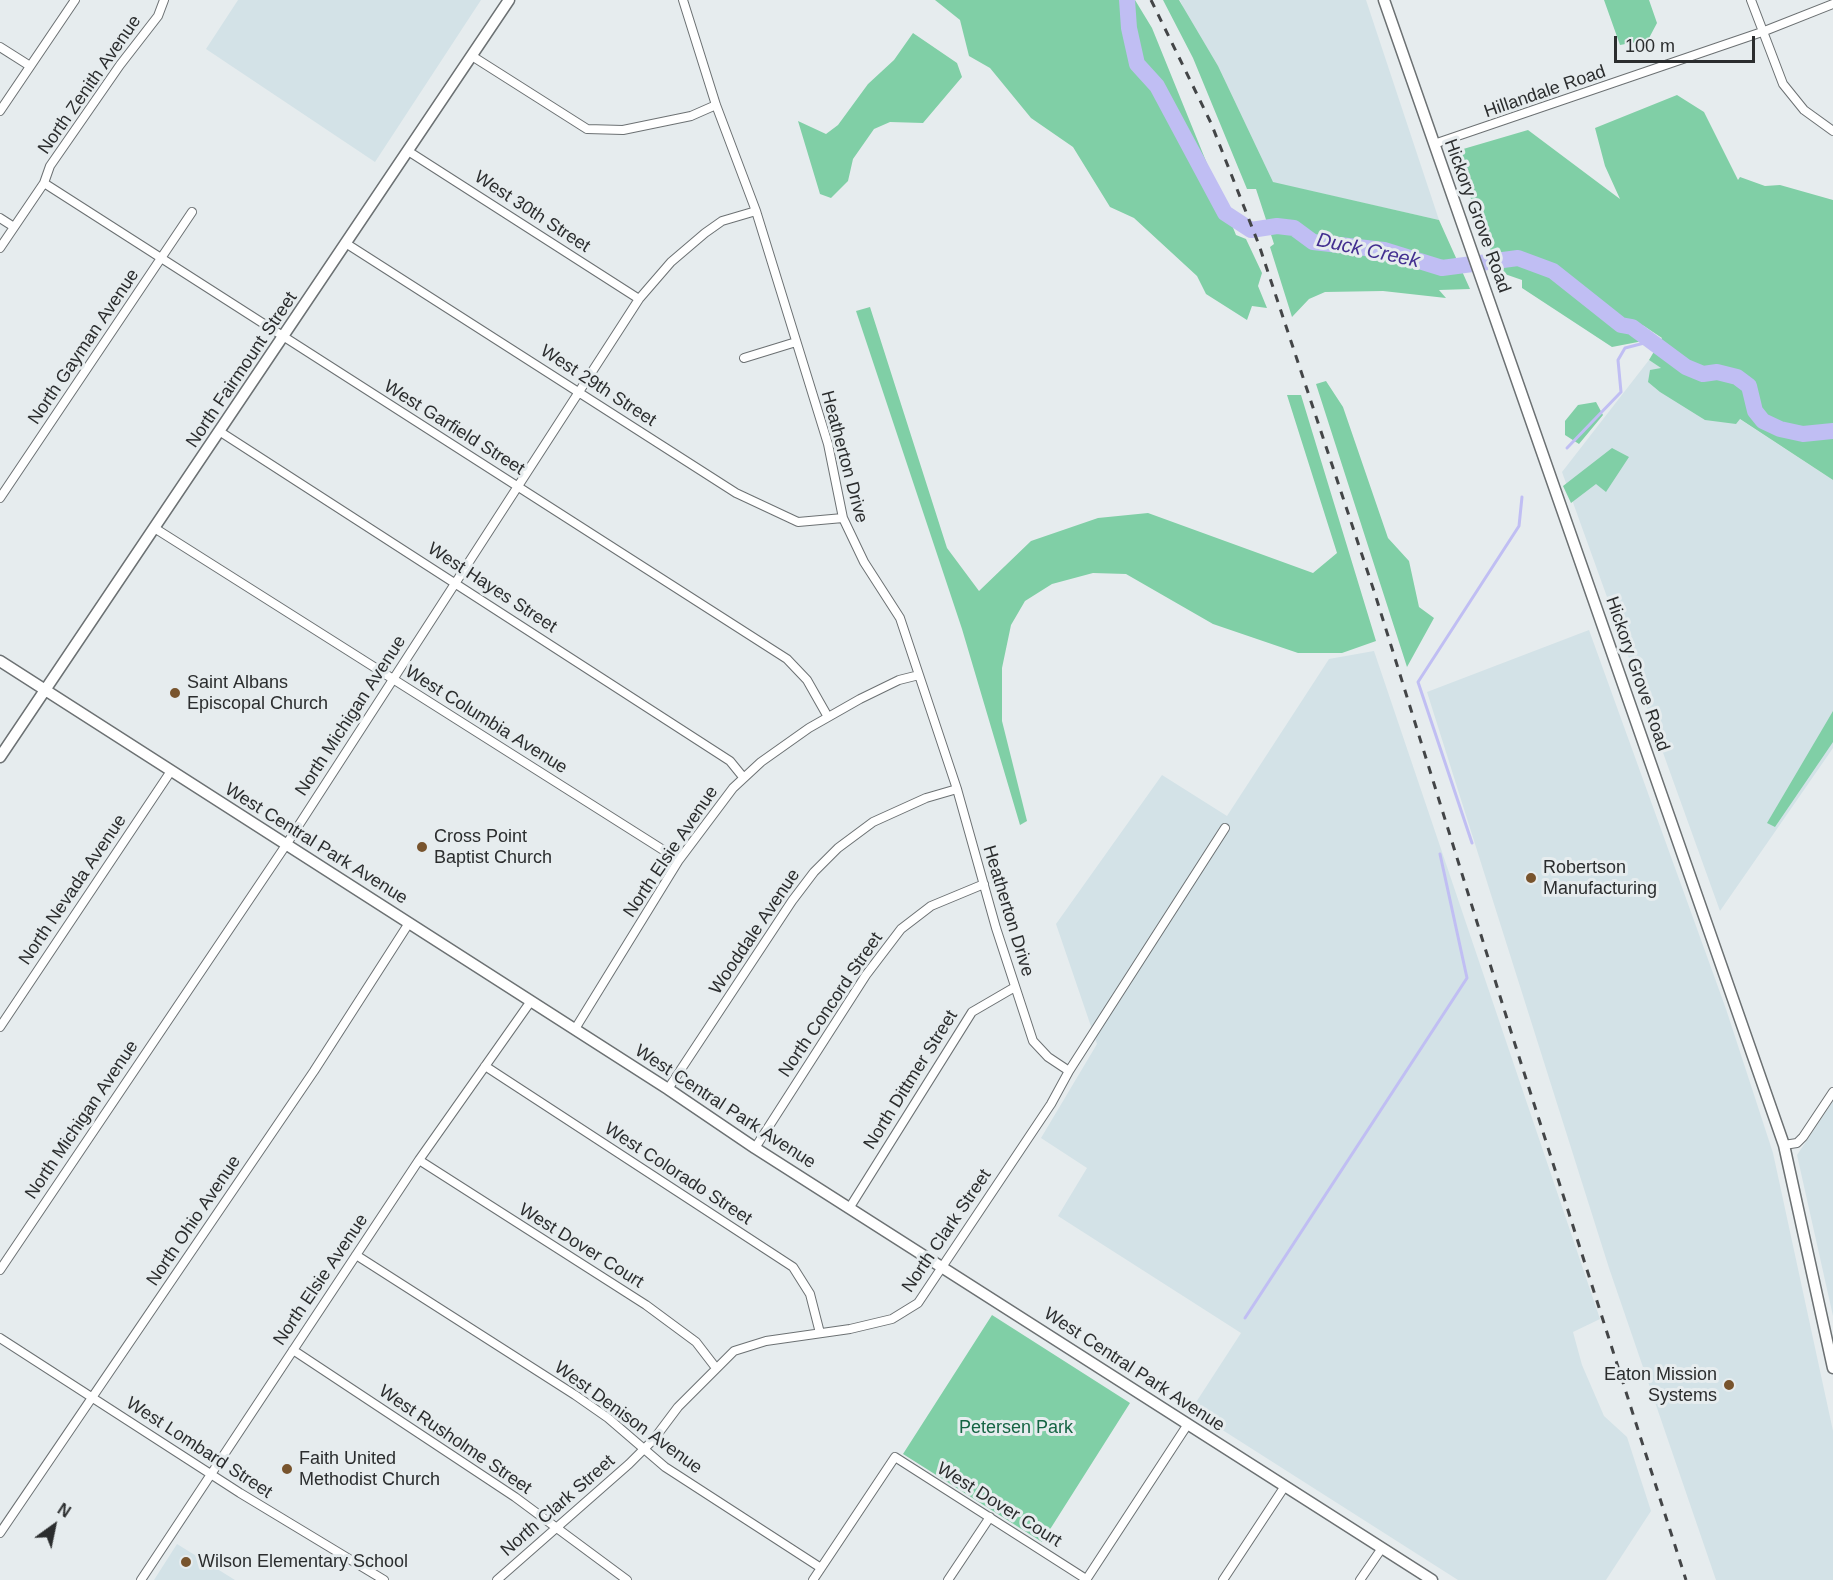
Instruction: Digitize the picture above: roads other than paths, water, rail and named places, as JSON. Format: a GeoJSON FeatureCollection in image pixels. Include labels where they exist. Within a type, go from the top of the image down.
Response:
{"type":"FeatureCollection","features":[{"type":"Feature","properties":{"kind":"street"},"geometry":{"type":"LineString","coordinates":[[0,111],[75,0]]}},
{"type":"Feature","properties":{"kind":"street","name":"North Zenith Avenue"},"geometry":{"type":"LineString","coordinates":[[0,248],[44,183],[50,165],[120,65],[158,16],[164,0]]}},
{"type":"Feature","properties":{"kind":"street","name":"North Fairmount Street"},"geometry":{"type":"LineString","coordinates":[[0,757],[156,529],[219,431],[347,244],[509,0]]}},
{"type":"Feature","properties":{"kind":"street","name":"Heatherton Drive"},"geometry":{"type":"LineString","coordinates":[[682,0],[716,105],[756,211],[828,444],[843,518],[864,562],[900,618],[957,789],[1033,1041],[1048,1057],[1069,1071]]}},
{"type":"Feature","properties":{"kind":"street","name":"Hickory Grove Road"},"geometry":{"type":"LineString","coordinates":[[1383,0],[1784,1145],[1833,1368]]}},
{"type":"Feature","properties":{"kind":"street"},"geometry":{"type":"LineString","coordinates":[[1751,0],[1784,84],[1804,110],[1833,131]]}},
{"type":"Feature","properties":{"kind":"street","name":"Hillandale Road"},"geometry":{"type":"LineString","coordinates":[[1434,144],[1762,32],[1833,4]]}},
{"type":"Feature","properties":{"kind":"street"},"geometry":{"type":"LineString","coordinates":[[0,47],[30,66]]}},
{"type":"Feature","properties":{"kind":"street"},"geometry":{"type":"LineString","coordinates":[[472,56],[587,129],[623,130],[691,116],[716,105]]}},
{"type":"Feature","properties":{"kind":"street","name":"West 30th Street"},"geometry":{"type":"LineString","coordinates":[[408,151],[639,299]]}},
{"type":"Feature","properties":{"kind":"street","name":"West Garfield Street"},"geometry":{"type":"LineString","coordinates":[[44,183],[787,659],[807,680],[828,717]]}},
{"type":"Feature","properties":{"kind":"street","name":"North Michigan Avenue"},"geometry":{"type":"LineString","coordinates":[[0,1270],[286,845],[639,299],[671,262],[722,221],[756,211]]}},
{"type":"Feature","properties":{"kind":"street","name":"North Gayman Avenue"},"geometry":{"type":"LineString","coordinates":[[0,498],[192,212]]}},
{"type":"Feature","properties":{"kind":"street"},"geometry":{"type":"LineString","coordinates":[[0,218],[14,226]]}},
{"type":"Feature","properties":{"kind":"street","name":"West 29th Street"},"geometry":{"type":"LineString","coordinates":[[347,244],[580,391],[736,493],[798,522],[843,518]]}},
{"type":"Feature","properties":{"kind":"street"},"geometry":{"type":"LineString","coordinates":[[744,358],[796,342]]}},
{"type":"Feature","properties":{"kind":"street","name":"West Hayes Street"},"geometry":{"type":"LineString","coordinates":[[219,431],[730,761],[743,777]]}},
{"type":"Feature","properties":{"kind":"street","name":"West Columbia Avenue"},"geometry":{"type":"LineString","coordinates":[[156,529],[679,860]]}},
{"type":"Feature","properties":{"kind":"street","name":"West Central Park Avenue"},"geometry":{"type":"LineString","coordinates":[[0,662],[1432,1580]]}},
{"type":"Feature","properties":{"kind":"street","name":"North Elsie Avenue"},"geometry":{"type":"LineString","coordinates":[[575,1029],[679,860],[703,825],[743,777],[761,762],[828,717],[899,680],[919,675]]}},
{"type":"Feature","properties":{"kind":"street","name":"North Nevada Avenue"},"geometry":{"type":"LineString","coordinates":[[0,1026],[171,771]]}},
{"type":"Feature","properties":{"kind":"street","name":"Wooddale Avenue"},"geometry":{"type":"LineString","coordinates":[[668,1089],[792,901],[814,872],[838,848],[873,822],[926,798],[957,789]]}},
{"type":"Feature","properties":{"kind":"street","name":"North Clark Street"},"geometry":{"type":"LineString","coordinates":[[497,1580],[642,1450],[734,1351],[748,1346],[892,1319],[918,1303],[944,1268],[1051,1104],[1069,1071],[1225,828]]}},
{"type":"Feature","properties":{"kind":"street","name":"North Concord Street"},"geometry":{"type":"LineString","coordinates":[[755,1148],[866,975],[901,929],[931,906],[984,884]]}},
{"type":"Feature","properties":{"kind":"street","name":"North Ohio Avenue"},"geometry":{"type":"LineString","coordinates":[[0,1533],[314,1071],[409,923]]}},
{"type":"Feature","properties":{"kind":"street","name":"North Dittmer Street"},"geometry":{"type":"LineString","coordinates":[[850,1207],[972,1012],[1015,987]]}},
{"type":"Feature","properties":{"kind":"street","name":"North Elsie Avenue"},"geometry":{"type":"LineString","coordinates":[[141,1580],[419,1160],[531,1001]]}},
{"type":"Feature","properties":{"kind":"street","name":"West Colorado Street"},"geometry":{"type":"LineString","coordinates":[[485,1066],[793,1267],[801,1276],[810,1294],[820,1333]]}},
{"type":"Feature","properties":{"kind":"street"},"geometry":{"type":"LineString","coordinates":[[1784,1145],[1797,1143],[1803,1137],[1833,1092]]}},
{"type":"Feature","properties":{"kind":"street","name":"West Dover Court"},"geometry":{"type":"LineString","coordinates":[[419,1160],[646,1305],[696,1342],[716,1368]]}},
{"type":"Feature","properties":{"kind":"street","name":"West Denison Avenue"},"geometry":{"type":"LineString","coordinates":[[356,1255],[575,1395],[608,1418],[642,1450],[820,1568]]}},
{"type":"Feature","properties":{"kind":"street","name":"West Lombard Street"},"geometry":{"type":"LineString","coordinates":[[0,1338],[384,1580]]}},
{"type":"Feature","properties":{"kind":"street","name":"West Rusholme Street"},"geometry":{"type":"LineString","coordinates":[[292,1350],[476,1470],[627,1580]]}},
{"type":"Feature","properties":{"kind":"street"},"geometry":{"type":"LineString","coordinates":[[1086,1580],[1188,1424]]}},
{"type":"Feature","properties":{"kind":"street","name":"West Dover Court"},"geometry":{"type":"LineString","coordinates":[[820,1568],[895,1457],[1086,1580]]}},
{"type":"Feature","properties":{"kind":"street"},"geometry":{"type":"LineString","coordinates":[[1223,1580],[1285,1486]]}},
{"type":"Feature","properties":{"kind":"street"},"geometry":{"type":"LineString","coordinates":[[948,1580],[990,1517]]}},
{"type":"Feature","properties":{"kind":"street"},"geometry":{"type":"LineString","coordinates":[[1360,1580],[1382,1548]]}},
{"type":"Feature","properties":{"kind":"street"},"geometry":{"type":"LineString","coordinates":[[813,1580],[820,1568]]}},
{"type":"Feature","properties":{"kind":"waterway","name":"Duck Creek"},"geometry":{"type":"LineString","coordinates":[[1127,0],[1129,28],[1137,64],[1157,86],[1225,213],[1251,230],[1277,226],[1294,228],[1313,242],[1384,250],[1442,268],[1518,258],[1553,271],[1621,325],[1632,327],[1686,367],[1703,374],[1717,372],[1737,377],[1749,386],[1755,411],[1763,421],[1780,429],[1803,434],[1833,431]]}},
{"type":"Feature","properties":{"kind":"waterway"},"geometry":{"type":"LineString","coordinates":[[1567,448],[1621,392],[1618,360],[1625,348],[1652,341]]}},
{"type":"Feature","properties":{"kind":"waterway"},"geometry":{"type":"LineString","coordinates":[[1472,843],[1418,682],[1519,526],[1522,497]]}},
{"type":"Feature","properties":{"kind":"waterway"},"geometry":{"type":"LineString","coordinates":[[1245,1318],[1467,978],[1440,854]]}},
{"type":"Feature","properties":{"kind":"railway"},"geometry":{"type":"LineString","coordinates":[[1151,0],[1211,123],[1259,245],[1375,594],[1513,1038],[1686,1580]]}},
{"type":"Feature","properties":{"kind":"place","name":"Saint Albans Episcopal Church"},"geometry":{"type":"Point","coordinates":[175,693]}},
{"type":"Feature","properties":{"kind":"place","name":"Cross Point Baptist Church"},"geometry":{"type":"Point","coordinates":[422,847]}},
{"type":"Feature","properties":{"kind":"place","name":"Robertson Manufacturing"},"geometry":{"type":"Point","coordinates":[1531,878]}},
{"type":"Feature","properties":{"kind":"place","name":"Eaton Mission Systems"},"geometry":{"type":"Point","coordinates":[1729,1385]}},
{"type":"Feature","properties":{"kind":"place","name":"Faith United Methodist Church"},"geometry":{"type":"Point","coordinates":[287,1469]}},
{"type":"Feature","properties":{"kind":"place","name":"Wilson Elementary School"},"geometry":{"type":"Point","coordinates":[186,1562]}},
{"type":"Feature","properties":{"kind":"park label","name":"Petersen Park"},"geometry":{"type":"Point","coordinates":[1016,1428]}}]}
